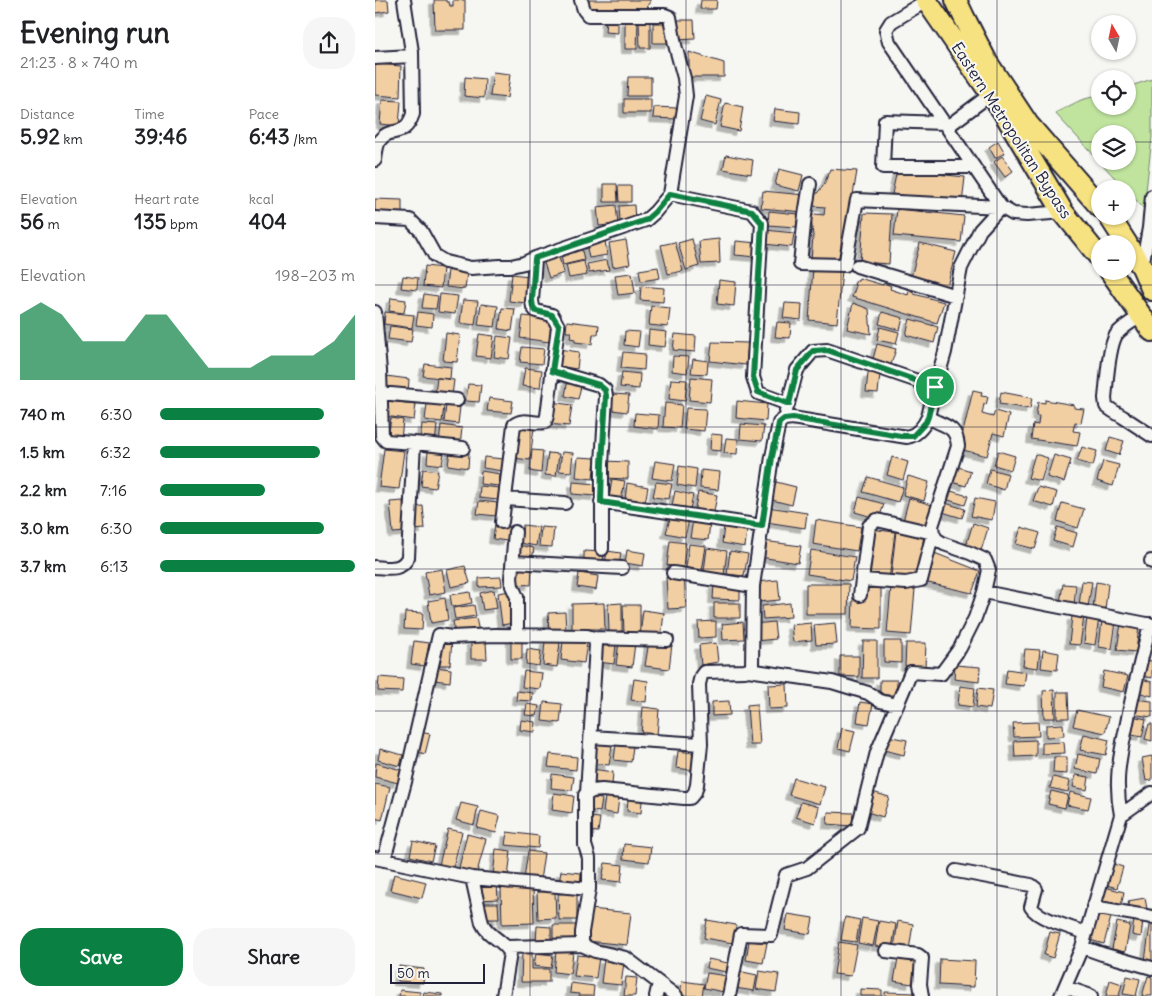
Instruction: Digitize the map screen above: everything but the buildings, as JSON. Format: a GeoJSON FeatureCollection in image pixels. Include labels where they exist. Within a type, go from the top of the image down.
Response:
{"type":"FeatureCollection","features":[{"type":"Feature","properties":{"kind":"main road","name":"Eastern Metropolitan Bypass"},"geometry":{"type":"LineString","coordinates":[[926,0],[991,94],[1010,109],[1063,212],[1091,247]]}},
{"type":"Feature","properties":{"kind":"main road"},"geometry":{"type":"LineString","coordinates":[[956,0],[963,18],[1010,109],[1029,124],[1091,196]]}},
{"type":"Feature","properties":{"kind":"main road"},"geometry":{"type":"LineString","coordinates":[[1136,258],[1152,290]]}},
{"type":"Feature","properties":{"kind":"main road"},"geometry":{"type":"LineString","coordinates":[[1116,280],[1147,324]]}},
{"type":"Feature","properties":{"kind":"street"},"geometry":{"type":"LineString","coordinates":[[375,160],[379,141],[386,135],[405,129],[410,123],[413,114],[412,56],[404,0]]}},
{"type":"Feature","properties":{"kind":"street"},"geometry":{"type":"LineString","coordinates":[[375,218],[410,220],[421,231],[435,256],[457,266],[471,268],[511,266],[524,263],[646,220],[655,212],[670,194],[686,96],[684,78],[670,17],[665,15],[588,15],[584,10],[581,0]]}},
{"type":"Feature","properties":{"kind":"street"},"geometry":{"type":"LineString","coordinates":[[926,0],[891,22],[886,30],[889,42],[1001,208]]}},
{"type":"Feature","properties":{"kind":"street"},"geometry":{"type":"LineString","coordinates":[[375,58],[412,56]]}},
{"type":"Feature","properties":{"kind":"street"},"geometry":{"type":"LineString","coordinates":[[974,167],[883,167],[885,120],[945,125],[991,94]]}},
{"type":"Feature","properties":{"kind":"street"},"geometry":{"type":"LineString","coordinates":[[809,184],[800,264],[845,265],[857,200],[1001,208],[1013,214],[1027,215],[1063,212]]}},
{"type":"Feature","properties":{"kind":"street"},"geometry":{"type":"LineString","coordinates":[[670,194],[752,211],[762,223],[753,377],[758,392],[789,404]]}},
{"type":"Feature","properties":{"kind":"street"},"geometry":{"type":"LineString","coordinates":[[1142,267],[1152,196]]}},
{"type":"Feature","properties":{"kind":"street"},"geometry":{"type":"LineString","coordinates":[[749,670],[753,664],[753,586],[772,457],[779,423],[784,419],[793,418],[907,437],[913,436],[926,422],[928,417],[945,352],[961,268],[980,230],[1001,208]]}},
{"type":"Feature","properties":{"kind":"street"},"geometry":{"type":"LineString","coordinates":[[501,522],[514,425],[524,420],[539,424],[545,422],[559,326],[552,315],[536,311],[533,307],[535,258]]}},
{"type":"Feature","properties":{"kind":"street"},"geometry":{"type":"LineString","coordinates":[[857,266],[956,296]]}},
{"type":"Feature","properties":{"kind":"street"},"geometry":{"type":"LineString","coordinates":[[375,312],[380,371],[382,436],[386,440],[463,448]]}},
{"type":"Feature","properties":{"kind":"street"},"geometry":{"type":"LineString","coordinates":[[1147,324],[1126,325],[1117,334],[1112,346],[1105,398],[1106,406],[1152,436]]}},
{"type":"Feature","properties":{"kind":"street"},"geometry":{"type":"LineString","coordinates":[[784,419],[797,370],[813,351],[827,350],[935,387]]}},
{"type":"Feature","properties":{"kind":"street"},"geometry":{"type":"LineString","coordinates":[[552,371],[599,385],[605,390],[601,549]]}},
{"type":"Feature","properties":{"kind":"street"},"geometry":{"type":"LineString","coordinates":[[380,393],[457,400]]}},
{"type":"Feature","properties":{"kind":"street"},"geometry":{"type":"LineString","coordinates":[[729,996],[741,934],[771,935],[786,875],[807,868],[858,828],[877,752],[911,672],[941,674],[960,648],[975,618],[984,592],[989,570],[985,560],[944,544],[936,539],[933,533],[932,526],[958,446],[957,437],[951,428],[928,417]]}},
{"type":"Feature","properties":{"kind":"street"},"geometry":{"type":"LineString","coordinates":[[375,568],[400,566],[406,562],[408,557],[414,443]]}},
{"type":"Feature","properties":{"kind":"street"},"geometry":{"type":"LineString","coordinates":[[505,499],[565,503]]}},
{"type":"Feature","properties":{"kind":"street"},"geometry":{"type":"LineString","coordinates":[[601,502],[762,526]]}},
{"type":"Feature","properties":{"kind":"street"},"geometry":{"type":"LineString","coordinates":[[860,595],[869,526],[877,520],[933,533]]}},
{"type":"Feature","properties":{"kind":"street"},"geometry":{"type":"LineString","coordinates":[[515,532],[512,586],[517,597],[517,635]]}},
{"type":"Feature","properties":{"kind":"street"},"geometry":{"type":"LineString","coordinates":[[862,580],[906,583],[921,580],[933,533]]}},
{"type":"Feature","properties":{"kind":"street"},"geometry":{"type":"LineString","coordinates":[[513,562],[622,568]]}},
{"type":"Feature","properties":{"kind":"street"},"geometry":{"type":"LineString","coordinates":[[673,573],[753,586]]}},
{"type":"Feature","properties":{"kind":"street"},"geometry":{"type":"LineString","coordinates":[[984,592],[1151,625],[1132,697],[1118,766],[1117,788],[1121,815],[1082,946],[1063,992],[1091,996]]}},
{"type":"Feature","properties":{"kind":"street"},"geometry":{"type":"LineString","coordinates":[[589,889],[472,878],[379,859],[405,782],[439,635],[451,637],[517,635],[587,636],[594,638],[667,640]]}},
{"type":"Feature","properties":{"kind":"street"},"geometry":{"type":"LineString","coordinates":[[582,946],[582,932],[589,889],[589,858],[585,845],[584,799],[587,793],[591,737],[596,644],[594,638]]}},
{"type":"Feature","properties":{"kind":"street"},"geometry":{"type":"LineString","coordinates":[[587,793],[602,790],[690,798],[695,792],[697,785],[701,744],[699,684],[704,672],[749,670],[831,682],[868,693],[880,702],[897,705]]}},
{"type":"Feature","properties":{"kind":"street"},"geometry":{"type":"LineString","coordinates":[[591,737],[701,744]]}},
{"type":"Feature","properties":{"kind":"street"},"geometry":{"type":"LineString","coordinates":[[1121,815],[1152,794]]}},
{"type":"Feature","properties":{"kind":"street"},"geometry":{"type":"LineString","coordinates":[[957,872],[1031,884],[1036,888],[1031,907],[1034,912],[1086,933]]}},
{"type":"Feature","properties":{"kind":"street"},"geometry":{"type":"LineString","coordinates":[[472,878],[485,929],[511,952],[503,996]]}},
{"type":"Feature","properties":{"kind":"street"},"geometry":{"type":"LineString","coordinates":[[1093,907],[1152,917]]}},
{"type":"Feature","properties":{"kind":"street"},"geometry":{"type":"LineString","coordinates":[[507,947],[582,946],[626,958],[658,990],[676,996]]}},
{"type":"Feature","properties":{"kind":"street"},"geometry":{"type":"LineString","coordinates":[[1082,946],[1102,954],[1152,968]]}},
{"type":"Feature","properties":{"kind":"street"},"geometry":{"type":"LineString","coordinates":[[886,951],[918,955],[922,958],[920,984],[922,996]]}},
{"type":"Feature","properties":{"kind":"green space"},"geometry":{"type":"Polygon","coordinates":[[[1152,79],[1152,137],[1144,209],[1136,200],[1136,180],[1117,180],[1108,170],[1136,170],[1136,125],[1091,125],[1091,152],[1055,113],[1081,100],[1091,97],[1091,115],[1136,115],[1136,84],[1152,79]]]}},
{"type":"Feature","properties":{"kind":"route"},"geometry":{"type":"LineString","coordinates":[[670,194],[752,211],[762,223],[753,377],[758,392],[789,404],[797,370],[813,351],[827,350],[935,387],[926,422],[913,436],[907,437],[793,418],[784,419],[779,423],[762,526],[601,502],[605,390],[599,385],[552,371],[559,326],[552,315],[536,311],[533,307],[535,258],[646,220],[670,194]]}}]}
